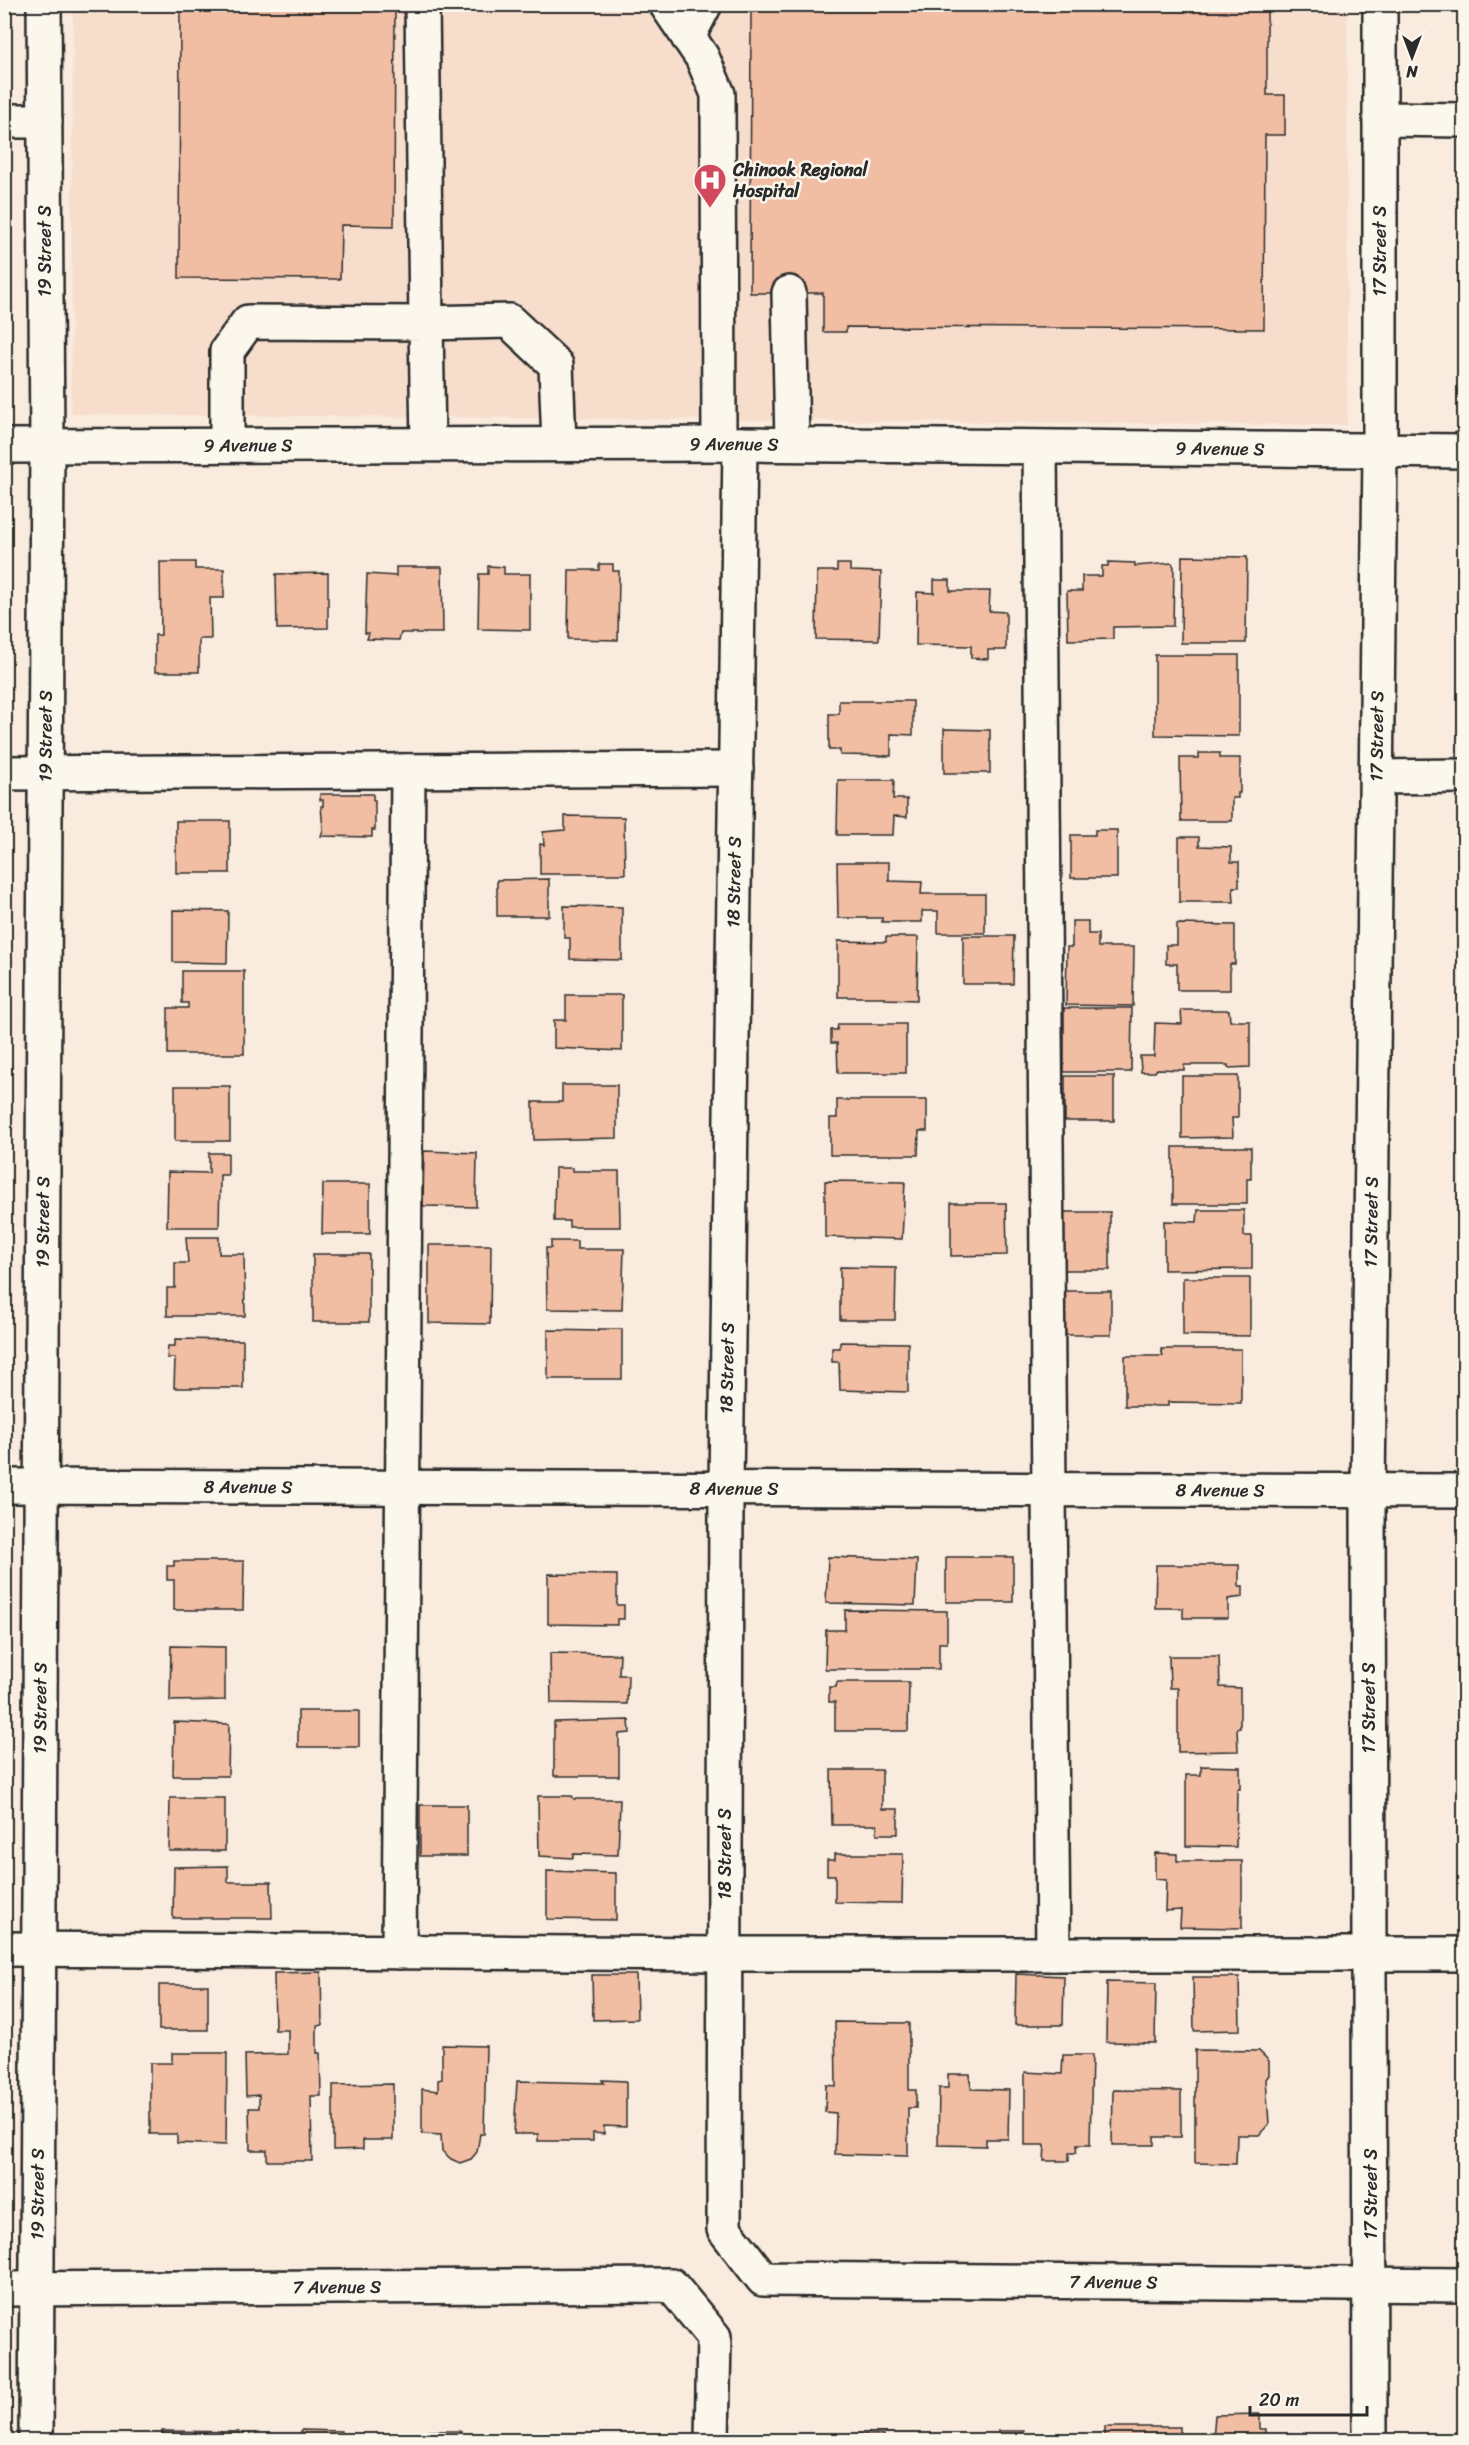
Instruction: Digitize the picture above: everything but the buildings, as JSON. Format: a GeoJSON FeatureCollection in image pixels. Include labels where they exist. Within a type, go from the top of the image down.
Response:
{"type":"FeatureCollection","features":[{"type":"Feature","properties":{"kind":"street","name":"19 Street S"},"geometry":{"type":"LineString","coordinates":[[36,2440],[20,2289],[38,1948],[46,446],[44,4]]}},
{"type":"Feature","properties":{"kind":"street"},"geometry":{"type":"LineString","coordinates":[[422,4],[428,444]]}},
{"type":"Feature","properties":{"kind":"street","name":"18 Street S"},"geometry":{"type":"LineString","coordinates":[[666,4],[702,57],[714,82],[719,105],[730,444],[736,769],[726,1487],[724,2229],[763,2279]]}},
{"type":"Feature","properties":{"kind":"street"},"geometry":{"type":"LineString","coordinates":[[688,37],[705,4]]}},
{"type":"Feature","properties":{"kind":"street","name":"17 Street S"},"geometry":{"type":"LineString","coordinates":[[1370,2440],[1368,1491],[1380,452],[1380,4]]}},
{"type":"Feature","properties":{"kind":"street"},"geometry":{"type":"LineString","coordinates":[[1380,119],[1464,120]]}},
{"type":"Feature","properties":{"kind":"street"},"geometry":{"type":"LineString","coordinates":[[4,121],[45,121]]}},
{"type":"Feature","properties":{"kind":"street"},"geometry":{"type":"LineString","coordinates":[[789,293],[792,444]]}},
{"type":"Feature","properties":{"kind":"street"},"geometry":{"type":"LineString","coordinates":[[227,445],[227,351],[248,322],[509,321],[556,365],[559,444]]}},
{"type":"Feature","properties":{"kind":"street","name":"9 Avenue S"},"geometry":{"type":"LineString","coordinates":[[4,446],[792,444],[1464,452]]}},
{"type":"Feature","properties":{"kind":"street"},"geometry":{"type":"LineString","coordinates":[[1040,448],[1053,1954]]}},
{"type":"Feature","properties":{"kind":"street"},"geometry":{"type":"LineString","coordinates":[[4,773],[736,769]]}},
{"type":"Feature","properties":{"kind":"street"},"geometry":{"type":"LineString","coordinates":[[399,1952],[408,771]]}},
{"type":"Feature","properties":{"kind":"street"},"geometry":{"type":"LineString","coordinates":[[1376,777],[1464,776]]}},
{"type":"Feature","properties":{"kind":"street","name":"8 Avenue S"},"geometry":{"type":"LineString","coordinates":[[4,1486],[1464,1491]]}},
{"type":"Feature","properties":{"kind":"street"},"geometry":{"type":"LineString","coordinates":[[4,1949],[724,1954],[1464,1954]]}},
{"type":"Feature","properties":{"kind":"street","name":"7 Avenue S"},"geometry":{"type":"LineString","coordinates":[[763,2279],[1464,2285]]}},
{"type":"Feature","properties":{"kind":"street","name":"7 Avenue S"},"geometry":{"type":"LineString","coordinates":[[20,2289],[671,2285],[714,2337],[712,2440]]}},
{"type":"Feature","properties":{"kind":"shaded area","name":"Chinook Regional Hospital"},"geometry":{"type":"Polygon","coordinates":[[[73,5],[1347,5],[1347,425],[71,414],[73,5]]]}},
{"type":"Feature","properties":{"kind":"place","name":"Chinook Regional Hospital"},"geometry":{"type":"Point","coordinates":[710,209]}}]}
